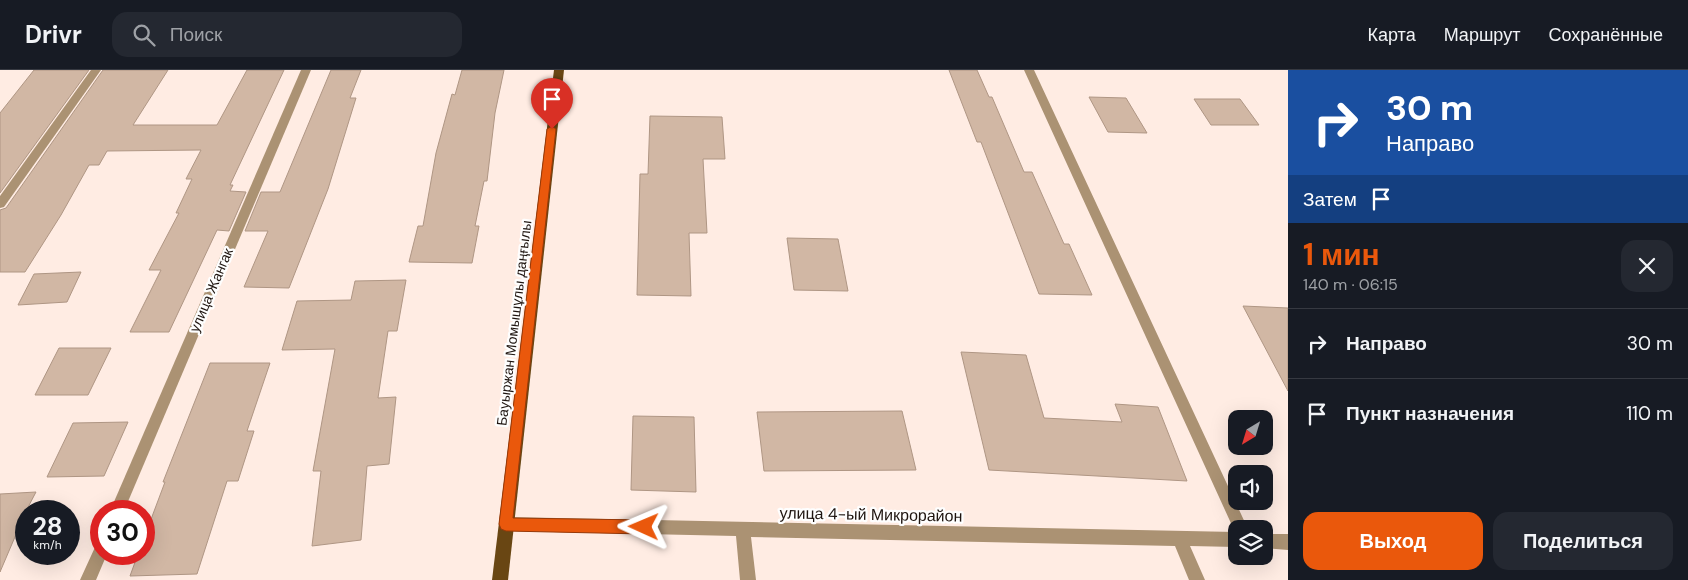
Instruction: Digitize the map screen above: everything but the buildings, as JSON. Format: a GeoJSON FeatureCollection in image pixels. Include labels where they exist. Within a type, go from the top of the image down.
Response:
{"type":"FeatureCollection","features":[{"type":"Feature","properties":{"kind":"main road","name":"Бауыржан Момышұлы даңғылы"},"geometry":{"type":"LineString","coordinates":[[500,580],[558,70]]}},
{"type":"Feature","properties":{"kind":"street"},"geometry":{"type":"LineString","coordinates":[[0,204],[96,70]]}},
{"type":"Feature","properties":{"kind":"street","name":"улица Жангак"},"geometry":{"type":"LineString","coordinates":[[123,500],[306,70]]}},
{"type":"Feature","properties":{"kind":"street"},"geometry":{"type":"LineString","coordinates":[[1030,70],[1237,520]]}},
{"type":"Feature","properties":{"kind":"street","name":"улица 4-ый Микрорайон"},"geometry":{"type":"LineString","coordinates":[[506,524],[1228,540]]}},
{"type":"Feature","properties":{"kind":"street"},"geometry":{"type":"LineString","coordinates":[[743,529],[748,580]]}},
{"type":"Feature","properties":{"kind":"street"},"geometry":{"type":"LineString","coordinates":[[1179,538],[1197,580]]}},
{"type":"Feature","properties":{"kind":"street"},"geometry":{"type":"LineString","coordinates":[[1273,541],[1288,542]]}},
{"type":"Feature","properties":{"kind":"street"},"geometry":{"type":"LineString","coordinates":[[88,580],[94,565]]}},
{"type":"Feature","properties":{"kind":"route"},"geometry":{"type":"LineString","coordinates":[[552,129],[506,524],[644,527]]}}]}
